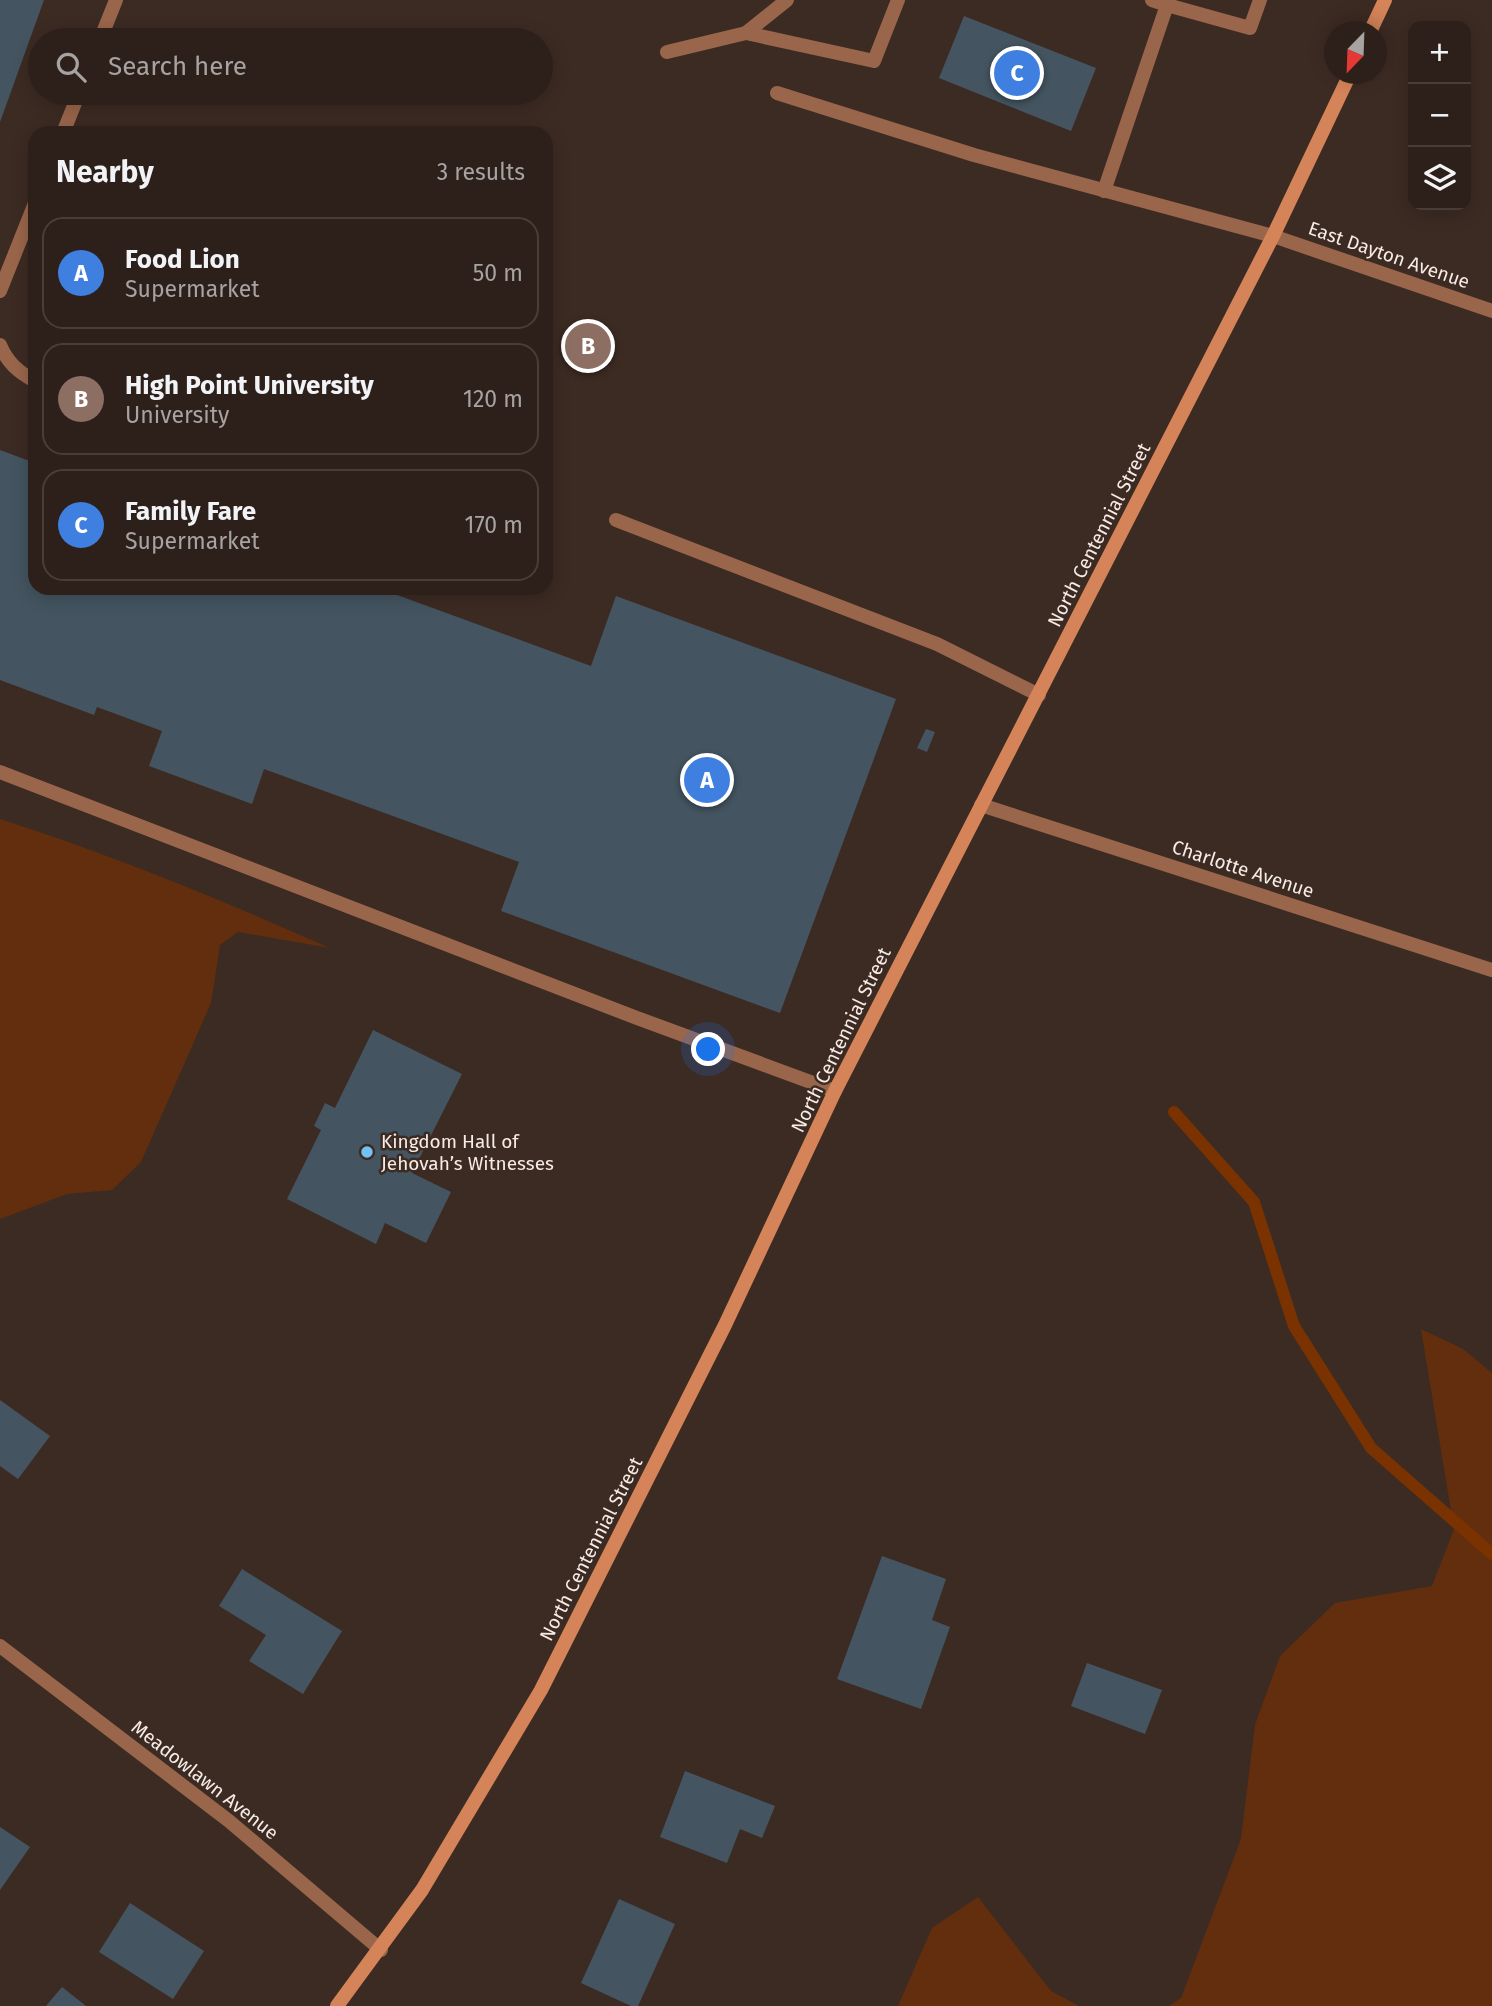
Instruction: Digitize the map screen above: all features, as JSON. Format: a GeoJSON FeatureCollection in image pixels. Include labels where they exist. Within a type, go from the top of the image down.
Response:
{"type":"FeatureCollection","features":[{"type":"Feature","properties":{"kind":"main road"},"geometry":{"type":"LineString","coordinates":[[1375,21],[1385,0]]}},
{"type":"Feature","properties":{"kind":"main road","name":"North Centennial Street"},"geometry":{"type":"LineString","coordinates":[[337,2006],[381,1950],[422,1890],[541,1690],[725,1325],[835,1091],[1273,236],[1345,84]]}},
{"type":"Feature","properties":{"kind":"street"},"geometry":{"type":"LineString","coordinates":[[105,28],[116,0]]}},
{"type":"Feature","properties":{"kind":"street"},"geometry":{"type":"LineString","coordinates":[[667,52],[746,33],[787,0]]}},
{"type":"Feature","properties":{"kind":"street"},"geometry":{"type":"LineString","coordinates":[[746,33],[874,61],[898,0]]}},
{"type":"Feature","properties":{"kind":"street"},"geometry":{"type":"LineString","coordinates":[[1152,0],[1167,5],[1200,7],[1250,28],[1260,0]]}},
{"type":"Feature","properties":{"kind":"street"},"geometry":{"type":"LineString","coordinates":[[1104,191],[1167,5]]}},
{"type":"Feature","properties":{"kind":"street","name":"East Dayton Avenue"},"geometry":{"type":"LineString","coordinates":[[777,93],[886,129],[1273,236],[1492,311]]}},
{"type":"Feature","properties":{"kind":"street"},"geometry":{"type":"LineString","coordinates":[[66,126],[74,105]]}},
{"type":"Feature","properties":{"kind":"street"},"geometry":{"type":"LineString","coordinates":[[0,291],[28,221]]}},
{"type":"Feature","properties":{"kind":"street"},"geometry":{"type":"LineString","coordinates":[[0,345],[5,357],[28,377]]}},
{"type":"Feature","properties":{"kind":"street"},"geometry":{"type":"LineString","coordinates":[[616,520],[937,644],[1039,695]]}},
{"type":"Feature","properties":{"kind":"street"},"geometry":{"type":"LineString","coordinates":[[0,772],[624,1013],[835,1091]]}},
{"type":"Feature","properties":{"kind":"street","name":"Charlotte Avenue"},"geometry":{"type":"LineString","coordinates":[[981,804],[1492,970]]}},
{"type":"Feature","properties":{"kind":"street","name":"Meadowlawn Avenue"},"geometry":{"type":"LineString","coordinates":[[0,1646],[229,1821],[381,1950]]}},
{"type":"Feature","properties":{"kind":"shaded area"},"geometry":{"type":"Polygon","coordinates":[[[0,819],[167,879],[330,948],[238,932],[220,945],[211,1003],[141,1162],[112,1190],[67,1194],[0,1219],[0,819]]]}},
{"type":"Feature","properties":{"kind":"shaded area"},"geometry":{"type":"Polygon","coordinates":[[[1421,1329],[1463,1349],[1492,1373],[1492,2006],[1169,2006],[1181,1998],[1241,1839],[1255,1725],[1280,1656],[1335,1603],[1432,1586],[1454,1529],[1421,1329]]]}},
{"type":"Feature","properties":{"kind":"shaded area"},"geometry":{"type":"Polygon","coordinates":[[[978,1897],[1051,1991],[1079,2006],[898,2006],[932,1928],[978,1897]]]}},
{"type":"Feature","properties":{"kind":"building"},"geometry":{"type":"Polygon","coordinates":[[[0,0],[44,0],[34,28],[28,28],[28,44],[0,122],[0,0]]]}},
{"type":"Feature","properties":{"kind":"building"},"geometry":{"type":"Polygon","coordinates":[[[964,16],[1096,68],[1071,131],[939,78],[964,16]]]}},
{"type":"Feature","properties":{"kind":"building"},"geometry":{"type":"Polygon","coordinates":[[[0,450],[28,460],[28,595],[397,595],[591,666],[616,596],[896,699],[780,1013],[501,911],[519,862],[264,769],[252,804],[149,766],[162,731],[97,707],[94,715],[0,680],[0,450]]]}},
{"type":"Feature","properties":{"kind":"building"},"geometry":{"type":"Polygon","coordinates":[[[926,729],[935,732],[927,752],[917,748],[926,729]]]}},
{"type":"Feature","properties":{"kind":"building","name":"Kingdom Hall of Jehovah’s Witnesses"},"geometry":{"type":"Polygon","coordinates":[[[373,1030],[462,1074],[412,1173],[451,1192],[426,1243],[385,1223],[376,1244],[287,1199],[321,1130],[314,1126],[325,1103],[335,1108],[373,1030]]]}},
{"type":"Feature","properties":{"kind":"building"},"geometry":{"type":"Polygon","coordinates":[[[0,1400],[50,1436],[18,1479],[0,1466],[0,1400]]]}},
{"type":"Feature","properties":{"kind":"building"},"geometry":{"type":"Polygon","coordinates":[[[882,1556],[946,1579],[932,1620],[950,1627],[921,1709],[837,1679],[882,1556]]]}},
{"type":"Feature","properties":{"kind":"building"},"geometry":{"type":"Polygon","coordinates":[[[242,1569],[342,1631],[303,1694],[249,1661],[266,1635],[219,1606],[242,1569]]]}},
{"type":"Feature","properties":{"kind":"building"},"geometry":{"type":"Polygon","coordinates":[[[1087,1663],[1162,1690],[1145,1734],[1071,1706],[1087,1663]]]}},
{"type":"Feature","properties":{"kind":"building"},"geometry":{"type":"Polygon","coordinates":[[[685,1771],[775,1806],[762,1838],[740,1829],[727,1863],[660,1837],[685,1771]]]}},
{"type":"Feature","properties":{"kind":"building"},"geometry":{"type":"Polygon","coordinates":[[[0,1827],[30,1847],[0,1890],[0,1827]]]}},
{"type":"Feature","properties":{"kind":"building"},"geometry":{"type":"Polygon","coordinates":[[[619,1899],[675,1924],[638,2006],[631,2006],[581,1983],[619,1899]]]}},
{"type":"Feature","properties":{"kind":"building"},"geometry":{"type":"Polygon","coordinates":[[[130,1903],[204,1951],[173,1999],[99,1952],[130,1903]]]}},
{"type":"Feature","properties":{"kind":"building"},"geometry":{"type":"Polygon","coordinates":[[[62,1987],[86,2006],[46,2006],[62,1987]]]}},
{"type":"Feature","properties":{"kind":"waterway"},"geometry":{"type":"LineString","coordinates":[[1174,1112],[1254,1202],[1294,1326],[1371,1448],[1492,1554]]}},
{"type":"Feature","properties":{"kind":"place","name":"Family Fare"},"geometry":{"type":"Point","coordinates":[1017,73]}},
{"type":"Feature","properties":{"kind":"place","name":"High Point University"},"geometry":{"type":"Point","coordinates":[588,346]}},
{"type":"Feature","properties":{"kind":"place","name":"Food Lion"},"geometry":{"type":"Point","coordinates":[707,780]}},
{"type":"Feature","properties":{"kind":"place","name":"Kingdom Hall of Jehovah’s Witnesses"},"geometry":{"type":"Point","coordinates":[367,1152]}}]}
